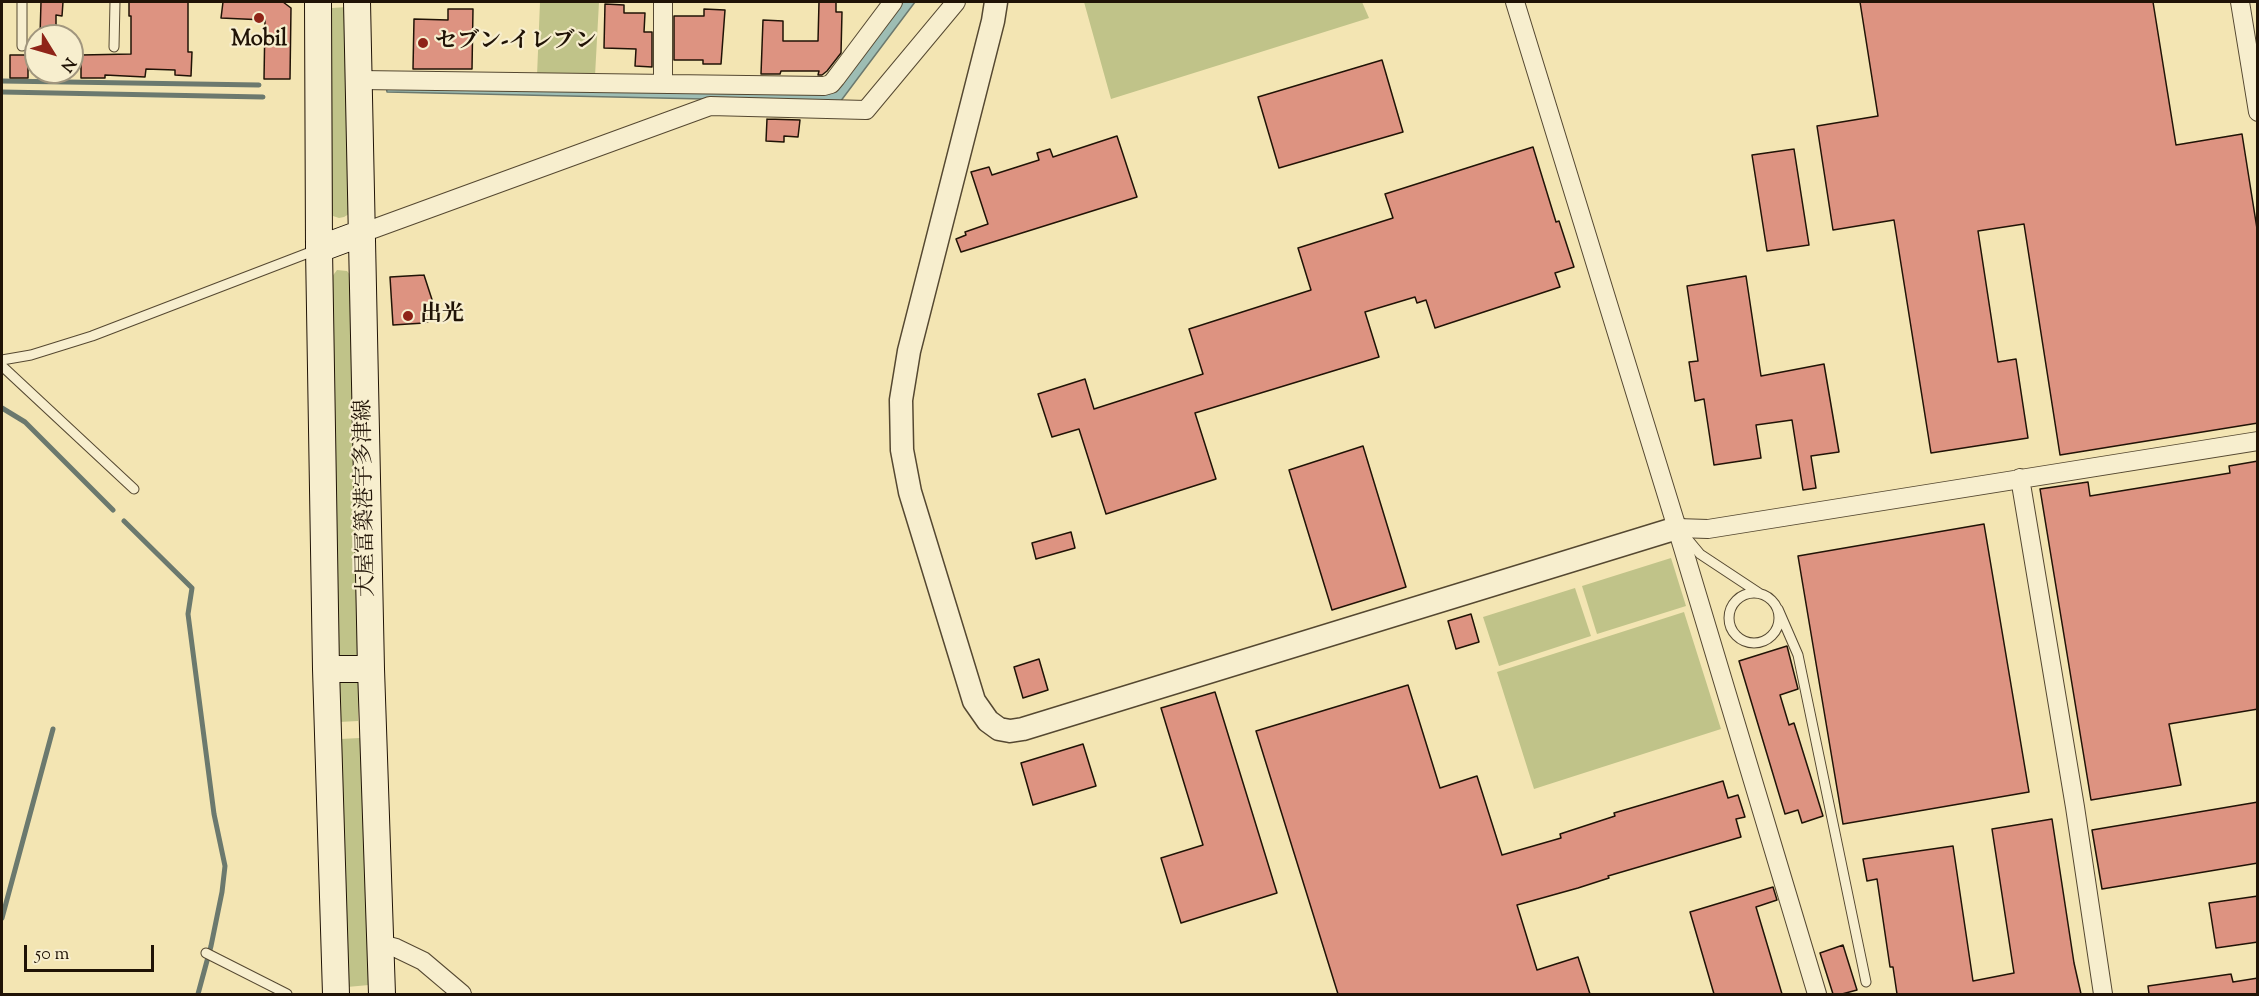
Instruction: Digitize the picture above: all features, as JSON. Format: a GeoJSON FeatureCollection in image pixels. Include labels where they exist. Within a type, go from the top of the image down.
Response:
{"type":"FeatureCollection","features":[{"type":"Feature","properties":{"kind":"main road","name":"大屋冨築港宇多津線"},"geometry":{"type":"LineString","coordinates":[[318,2],[319,249],[326,669],[336,994]]}},
{"type":"Feature","properties":{"kind":"main road","name":"大屋冨築港宇多津線"},"geometry":{"type":"LineString","coordinates":[[357,2],[371,669],[382,994]]}},
{"type":"Feature","properties":{"kind":"main road"},"geometry":{"type":"LineString","coordinates":[[319,249],[362,233]]}},
{"type":"Feature","properties":{"kind":"main road"},"geometry":{"type":"LineString","coordinates":[[326,669],[371,669]]}},
{"type":"Feature","properties":{"kind":"street"},"geometry":{"type":"LineString","coordinates":[[663,2],[663,83]]}},
{"type":"Feature","properties":{"kind":"street"},"geometry":{"type":"LineString","coordinates":[[360,80],[824,86],[831,84],[893,2]]}},
{"type":"Feature","properties":{"kind":"street"},"geometry":{"type":"LineString","coordinates":[[362,233],[710,106],[866,110],[956,2]]}},
{"type":"Feature","properties":{"kind":"street"},"geometry":{"type":"LineString","coordinates":[[996,2],[909,351],[901,400],[902,450],[910,492],[974,700],[988,721],[999,729],[1010,731],[1023,729],[1677,528],[1708,529],[2258,441]]}},
{"type":"Feature","properties":{"kind":"street"},"geometry":{"type":"LineString","coordinates":[[1515,2],[1817,994]]}},
{"type":"Feature","properties":{"kind":"street"},"geometry":{"type":"LineString","coordinates":[[2240,2],[2258,112]]}},
{"type":"Feature","properties":{"kind":"street"},"geometry":{"type":"LineString","coordinates":[[2020,478],[2075,807],[2103,994]]}},
{"type":"Feature","properties":{"kind":"street"},"geometry":{"type":"LineString","coordinates":[[381,944],[396,948],[423,961],[462,994]]}},
{"type":"Feature","properties":{"kind":"lane"},"geometry":{"type":"LineString","coordinates":[[22,2],[22,46]]}},
{"type":"Feature","properties":{"kind":"lane"},"geometry":{"type":"LineString","coordinates":[[114,47],[116,2]]}},
{"type":"Feature","properties":{"kind":"lane"},"geometry":{"type":"LineString","coordinates":[[2,360],[31,355],[92,336],[319,249]]}},
{"type":"Feature","properties":{"kind":"lane"},"geometry":{"type":"LineString","coordinates":[[2,366],[134,489]]}},
{"type":"Feature","properties":{"kind":"lane"},"geometry":{"type":"LineString","coordinates":[[1677,528],[1700,554],[1769,598],[1778,609],[1798,655],[1866,982]]}},
{"type":"Feature","properties":{"kind":"lane"},"geometry":{"type":"LineString","coordinates":[[1762,594],[1746,595],[1733,605],[1730,621],[1737,636],[1752,643],[1768,639],[1778,626],[1778,609]]}},
{"type":"Feature","properties":{"kind":"lane"},"geometry":{"type":"LineString","coordinates":[[209,954],[287,994]]}},
{"type":"Feature","properties":{"kind":"green space"},"geometry":{"type":"Polygon","coordinates":[[[540,2],[599,2],[595,76],[537,76],[540,2]]]}},
{"type":"Feature","properties":{"kind":"green space"},"geometry":{"type":"Polygon","coordinates":[[[1084,2],[1362,2],[1369,18],[1111,99],[1084,2]]]}},
{"type":"Feature","properties":{"kind":"green space"},"geometry":{"type":"Polygon","coordinates":[[[347,7],[349,214],[339,218],[333,216],[330,210],[331,20],[332,8],[347,7]]]}},
{"type":"Feature","properties":{"kind":"green space"},"geometry":{"type":"Polygon","coordinates":[[[337,270],[347,271],[350,275],[358,652],[356,657],[340,658],[337,653],[331,278],[337,270]]]}},
{"type":"Feature","properties":{"kind":"green space"},"geometry":{"type":"Polygon","coordinates":[[[1671,558],[1686,606],[1597,634],[1582,586],[1671,558]]]}},
{"type":"Feature","properties":{"kind":"green space"},"geometry":{"type":"Polygon","coordinates":[[[1575,588],[1591,636],[1499,666],[1483,617],[1575,588]]]}},
{"type":"Feature","properties":{"kind":"green space"},"geometry":{"type":"Polygon","coordinates":[[[1684,612],[1721,729],[1534,789],[1497,672],[1684,612]]]}},
{"type":"Feature","properties":{"kind":"green space"},"geometry":{"type":"Polygon","coordinates":[[[358,680],[358,721],[339,722],[338,681],[358,680]]]}},
{"type":"Feature","properties":{"kind":"green space"},"geometry":{"type":"Polygon","coordinates":[[[360,738],[369,985],[347,987],[340,739],[360,738]]]}},
{"type":"Feature","properties":{"kind":"water"},"geometry":{"type":"Polygon","coordinates":[[[903,2],[915,2],[840,102],[387,92],[386,86],[838,89],[903,2]]]}},
{"type":"Feature","properties":{"kind":"building"},"geometry":{"type":"Polygon","coordinates":[[[41,2],[63,2],[62,16],[56,15],[56,24],[40,24],[41,2]]]}},
{"type":"Feature","properties":{"kind":"building"},"geometry":{"type":"Polygon","coordinates":[[[129,2],[188,2],[188,52],[192,52],[191,76],[175,75],[175,70],[146,69],[145,77],[105,75],[105,78],[84,78],[84,55],[131,54],[131,16],[129,16],[129,2]]]}},
{"type":"Feature","properties":{"kind":"building"},"geometry":{"type":"Polygon","coordinates":[[[223,2],[283,2],[291,8],[290,79],[264,79],[265,20],[221,18],[223,2]]]}},
{"type":"Feature","properties":{"kind":"building"},"geometry":{"type":"Polygon","coordinates":[[[819,2],[836,2],[836,12],[842,12],[841,53],[827,71],[822,75],[818,75],[819,71],[781,71],[780,74],[761,74],[763,20],[783,21],[783,41],[818,41],[819,2]]]}},
{"type":"Feature","properties":{"kind":"building"},"geometry":{"type":"Polygon","coordinates":[[[1860,2],[2153,2],[2176,145],[2242,134],[2258,235],[2258,423],[2060,455],[2024,224],[1978,231],[1998,362],[2016,359],[2028,438],[1931,453],[1894,220],[1833,230],[1817,126],[1878,116],[1860,2]]]}},
{"type":"Feature","properties":{"kind":"building"},"geometry":{"type":"Polygon","coordinates":[[[605,4],[624,5],[624,13],[645,13],[644,32],[652,32],[652,67],[635,66],[636,49],[604,48],[605,4]]]}},
{"type":"Feature","properties":{"kind":"building"},"geometry":{"type":"Polygon","coordinates":[[[448,9],[473,9],[472,69],[413,69],[414,19],[448,20],[448,9]]]}},
{"type":"Feature","properties":{"kind":"building"},"geometry":{"type":"Polygon","coordinates":[[[704,9],[725,10],[721,64],[703,64],[703,60],[674,60],[674,16],[704,16],[704,9]]]}},
{"type":"Feature","properties":{"kind":"building"},"geometry":{"type":"Polygon","coordinates":[[[10,55],[24,55],[24,78],[10,78],[10,55]]]}},
{"type":"Feature","properties":{"kind":"building"},"geometry":{"type":"Polygon","coordinates":[[[1382,60],[1403,132],[1279,168],[1258,97],[1382,60]]]}},
{"type":"Feature","properties":{"kind":"building"},"geometry":{"type":"Polygon","coordinates":[[[767,119],[800,120],[798,137],[784,136],[784,142],[766,141],[767,119]]]}},
{"type":"Feature","properties":{"kind":"building"},"geometry":{"type":"Polygon","coordinates":[[[1117,136],[1137,197],[961,252],[956,239],[966,235],[965,232],[988,224],[971,172],[989,167],[992,175],[1039,160],[1037,153],[1050,149],[1053,157],[1117,136]]]}},
{"type":"Feature","properties":{"kind":"building"},"geometry":{"type":"Polygon","coordinates":[[[1533,147],[1556,222],[1559,221],[1574,267],[1555,273],[1560,287],[1435,328],[1426,300],[1417,303],[1415,297],[1365,312],[1379,357],[1195,413],[1216,479],[1106,514],[1079,429],[1052,437],[1038,394],[1085,379],[1094,409],[1203,374],[1189,329],[1311,290],[1298,248],[1393,218],[1385,194],[1533,147]]]}},
{"type":"Feature","properties":{"kind":"building"},"geometry":{"type":"Polygon","coordinates":[[[1794,149],[1809,245],[1767,251],[1752,155],[1794,149]]]}},
{"type":"Feature","properties":{"kind":"building"},"geometry":{"type":"Polygon","coordinates":[[[424,275],[438,318],[424,323],[393,325],[390,277],[424,275]]]}},
{"type":"Feature","properties":{"kind":"building"},"geometry":{"type":"Polygon","coordinates":[[[1746,276],[1761,376],[1824,364],[1839,452],[1811,456],[1816,488],[1803,490],[1792,420],[1756,425],[1761,458],[1714,465],[1704,399],[1695,401],[1689,362],[1698,361],[1687,286],[1746,276]]]}},
{"type":"Feature","properties":{"kind":"building"},"geometry":{"type":"Polygon","coordinates":[[[1363,446],[1406,587],[1332,610],[1289,470],[1363,446]]]}},
{"type":"Feature","properties":{"kind":"building"},"geometry":{"type":"Polygon","coordinates":[[[2258,461],[2258,709],[2169,724],[2181,785],[2091,800],[2040,489],[2088,482],[2090,496],[2230,473],[2229,466],[2258,461]]]}},
{"type":"Feature","properties":{"kind":"building"},"geometry":{"type":"Polygon","coordinates":[[[1984,524],[2029,792],[1843,824],[1798,556],[1984,524]]]}},
{"type":"Feature","properties":{"kind":"building"},"geometry":{"type":"Polygon","coordinates":[[[1071,532],[1075,548],[1036,559],[1032,543],[1071,532]]]}},
{"type":"Feature","properties":{"kind":"building"},"geometry":{"type":"Polygon","coordinates":[[[1471,614],[1479,642],[1456,649],[1448,621],[1471,614]]]}},
{"type":"Feature","properties":{"kind":"building"},"geometry":{"type":"Polygon","coordinates":[[[1787,646],[1798,689],[1780,695],[1789,725],[1794,723],[1823,816],[1802,823],[1798,810],[1785,814],[1739,661],[1787,646]]]}},
{"type":"Feature","properties":{"kind":"building"},"geometry":{"type":"Polygon","coordinates":[[[1039,659],[1048,690],[1023,698],[1014,667],[1039,659]]]}},
{"type":"Feature","properties":{"kind":"building"},"geometry":{"type":"Polygon","coordinates":[[[1408,685],[1440,788],[1477,776],[1502,855],[1561,838],[1560,834],[1615,816],[1614,813],[1723,781],[1728,798],[1738,795],[1745,817],[1736,819],[1741,837],[1517,905],[1537,970],[1578,957],[1590,994],[1338,994],[1256,731],[1408,685]]]}},
{"type":"Feature","properties":{"kind":"building"},"geometry":{"type":"Polygon","coordinates":[[[1215,692],[1277,893],[1181,923],[1161,858],[1203,845],[1161,708],[1215,692]]]}},
{"type":"Feature","properties":{"kind":"building"},"geometry":{"type":"Polygon","coordinates":[[[1083,744],[1096,786],[1033,805],[1021,763],[1083,744]]]}},
{"type":"Feature","properties":{"kind":"building"},"geometry":{"type":"Polygon","coordinates":[[[2258,802],[2258,863],[2102,889],[2092,830],[2258,802]]]}},
{"type":"Feature","properties":{"kind":"building"},"geometry":{"type":"Polygon","coordinates":[[[2052,819],[2074,963],[2081,994],[1897,994],[1893,967],[1890,967],[1877,879],[1867,881],[1863,859],[1953,846],[1973,981],[2014,973],[1992,829],[2052,819]]]}},
{"type":"Feature","properties":{"kind":"building"},"geometry":{"type":"Polygon","coordinates":[[[1773,887],[1777,900],[1756,907],[1782,994],[1714,994],[1690,912],[1773,887]]]}},
{"type":"Feature","properties":{"kind":"building"},"geometry":{"type":"Polygon","coordinates":[[[2258,896],[2258,942],[2216,948],[2209,903],[2258,896]]]}},
{"type":"Feature","properties":{"kind":"building"},"geometry":{"type":"Polygon","coordinates":[[[1843,945],[1857,990],[1833,994],[1820,953],[1843,945]]]}},
{"type":"Feature","properties":{"kind":"building"},"geometry":{"type":"Polygon","coordinates":[[[2231,974],[2233,982],[2258,978],[2258,994],[2149,994],[2148,986],[2231,974]]]}},
{"type":"Feature","properties":{"kind":"waterway"},"geometry":{"type":"LineString","coordinates":[[2,81],[259,85]]}},
{"type":"Feature","properties":{"kind":"waterway"},"geometry":{"type":"LineString","coordinates":[[2,92],[263,97]]}},
{"type":"Feature","properties":{"kind":"waterway"},"geometry":{"type":"LineString","coordinates":[[2,408],[25,422],[113,510]]}},
{"type":"Feature","properties":{"kind":"waterway"},"geometry":{"type":"LineString","coordinates":[[124,521],[192,588],[188,614],[214,814],[225,866],[211,946],[198,994]]}},
{"type":"Feature","properties":{"kind":"waterway"},"geometry":{"type":"LineString","coordinates":[[2,918],[53,729]]}},
{"type":"Feature","properties":{"kind":"place","name":"Mobil"},"geometry":{"type":"Point","coordinates":[259,18]}},
{"type":"Feature","properties":{"kind":"place","name":"セブン-イレブン"},"geometry":{"type":"Point","coordinates":[423,43]}},
{"type":"Feature","properties":{"kind":"place","name":"出光"},"geometry":{"type":"Point","coordinates":[408,316]}}]}
